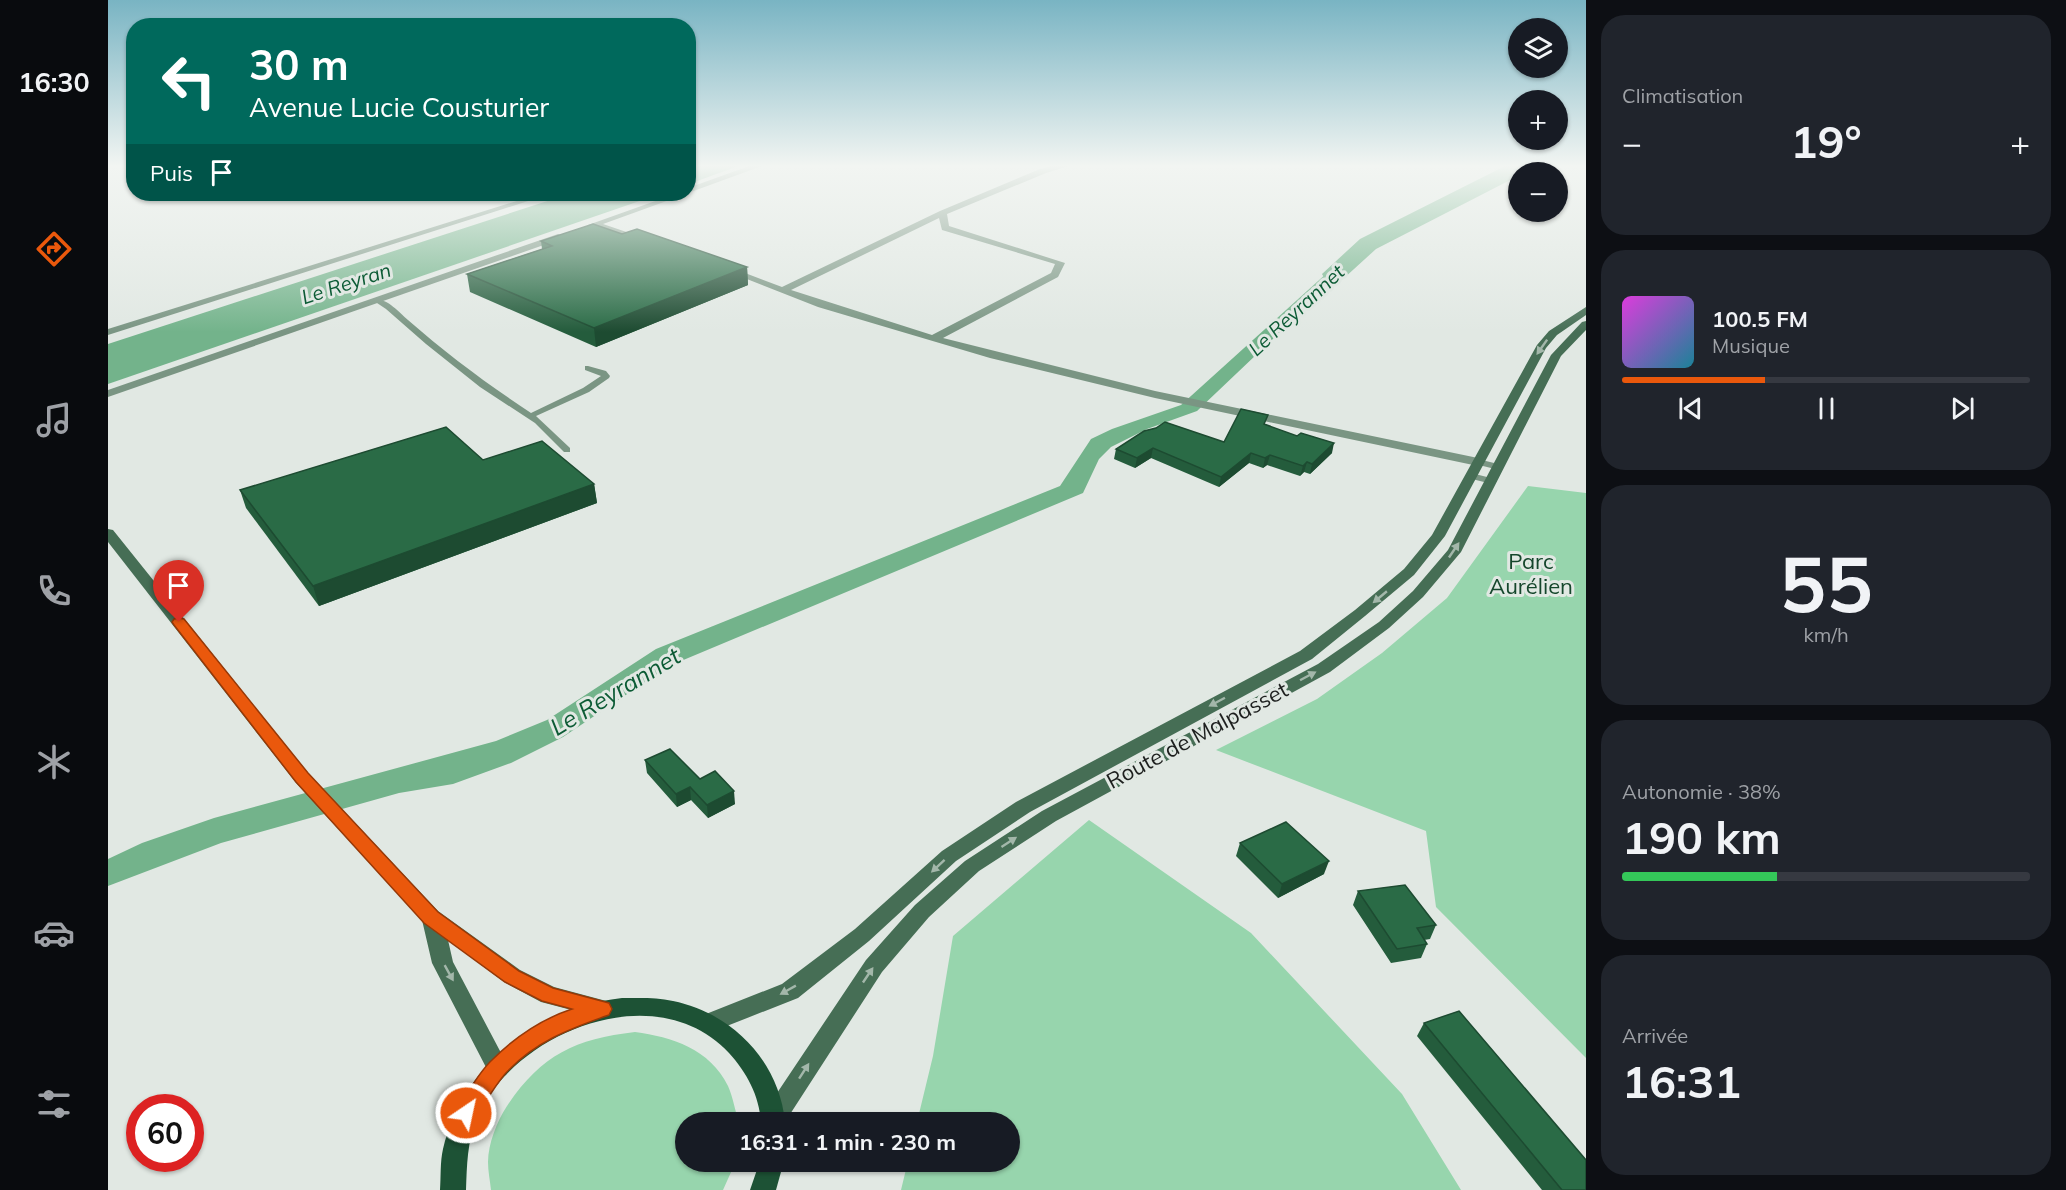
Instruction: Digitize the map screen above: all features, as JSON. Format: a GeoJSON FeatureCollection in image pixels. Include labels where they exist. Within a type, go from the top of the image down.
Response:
{"type":"FeatureCollection","features":[{"type":"Feature","properties":{"kind":"main road","name":"Route de Malpasset"},"geometry":{"type":"LineString","coordinates":[[778,1112],[874,966],[922,911],[972,866],[1156,745],[1306,655],[1360,614],[1409,572],[1438,536],[1541,347],[1553,333],[1586,310]]}},
{"type":"Feature","properties":{"kind":"main road","name":"Route de Malpasset"},"geometry":{"type":"LineString","coordinates":[[709,1023],[790,991],[862,935],[948,856],[1023,807],[1323,668],[1384,625],[1418,594],[1454,552],[1556,355],[1586,324]]}},
{"type":"Feature","properties":{"kind":"main road"},"geometry":{"type":"LineString","coordinates":[[108,533],[302,778],[431,917],[512,976],[549,995],[602,1009]]}},
{"type":"Feature","properties":{"kind":"main road"},"geometry":{"type":"LineString","coordinates":[[431,917],[444,963],[498,1068]]}},
{"type":"Feature","properties":{"kind":"main road"},"geometry":{"type":"LineString","coordinates":[[453,1190],[451,1165],[466,1113],[498,1068],[529,1041],[546,1031],[564,1021],[602,1009],[639,1005],[676,1010],[709,1023],[740,1047],[762,1079],[771,1112]]}},
{"type":"Feature","properties":{"kind":"main road"},"geometry":{"type":"LineString","coordinates":[[763,1190],[769,1172]]}},
{"type":"Feature","properties":{"kind":"street"},"geometry":{"type":"LineString","coordinates":[[108,332],[462,221]]}},
{"type":"Feature","properties":{"kind":"street"},"geometry":{"type":"LineString","coordinates":[[605,221],[589,226],[657,245]]}},
{"type":"Feature","properties":{"kind":"street"},"geometry":{"type":"LineString","coordinates":[[783,290],[927,221]]}},
{"type":"Feature","properties":{"kind":"street"},"geometry":{"type":"LineString","coordinates":[[935,338],[1055,275],[1060,263],[945,228],[944,221]]}},
{"type":"Feature","properties":{"kind":"street"},"geometry":{"type":"LineString","coordinates":[[108,394],[573,232]]}},
{"type":"Feature","properties":{"kind":"street"},"geometry":{"type":"LineString","coordinates":[[720,267],[836,309],[935,338],[1174,399],[1474,469]]}},
{"type":"Feature","properties":{"kind":"lane"},"geometry":{"type":"LineString","coordinates":[[376,300],[391,308],[483,385],[547,429],[567,450]]}},
{"type":"Feature","properties":{"kind":"lane"},"geometry":{"type":"LineString","coordinates":[[530,416],[586,390],[606,376],[588,368]]}},
{"type":"Feature","properties":{"kind":"lane"},"geometry":{"type":"LineString","coordinates":[[1474,469],[1496,474]]}},
{"type":"Feature","properties":{"kind":"lane"},"geometry":{"type":"LineString","coordinates":[[1474,469],[1496,474]]}},
{"type":"Feature","properties":{"kind":"green space","name":"Parc Aurélien"},"geometry":{"type":"Polygon","coordinates":[[[1528,486],[1586,493],[1586,1058],[1436,907],[1426,831],[1216,750],[1317,699],[1382,653],[1447,598],[1528,486]]]}},
{"type":"Feature","properties":{"kind":"green space"},"geometry":{"type":"Polygon","coordinates":[[[1089,820],[1251,933],[1402,1094],[1461,1190],[901,1190],[905,1172],[1020,1172],[1020,1112],[919,1112],[933,1056],[953,936],[1089,820]]]}},
{"type":"Feature","properties":{"kind":"green space"},"geometry":{"type":"Polygon","coordinates":[[[635,1032],[663,1037],[689,1047],[711,1063],[720,1073],[728,1086],[736,1112],[675,1112],[675,1172],[731,1172],[723,1190],[491,1190],[488,1162],[494,1133],[507,1106],[520,1088],[533,1074],[561,1052],[594,1039],[635,1032]]]}},
{"type":"Feature","properties":{"kind":"water","name":"Le Reyran"},"geometry":{"type":"Polygon","coordinates":[[[487,221],[583,221],[108,384],[108,344],[487,221]]]}},
{"type":"Feature","properties":{"kind":"water","name":"Le Reyrannet"},"geometry":{"type":"Polygon","coordinates":[[[1373,240],[1381,242],[1374,244],[1356,260],[1197,411],[1147,429],[1111,447],[1099,459],[1083,493],[669,666],[563,737],[511,763],[453,784],[399,793],[221,843],[108,886],[108,859],[142,843],[214,818],[496,741],[547,720],[656,649],[1060,486],[1091,439],[1112,429],[1181,405],[1360,243],[1373,240]]]}},
{"type":"Feature","properties":{"kind":"building"},"geometry":{"type":"Polygon","coordinates":[[[593,224],[622,234],[637,229],[747,267],[594,328],[467,274],[552,246],[541,241],[593,224]]]}},
{"type":"Feature","properties":{"kind":"building"},"geometry":{"type":"Polygon","coordinates":[[[1241,409],[1268,415],[1264,424],[1297,436],[1301,433],[1334,443],[1312,464],[1307,462],[1303,466],[1270,455],[1265,458],[1251,453],[1221,477],[1153,448],[1137,458],[1116,449],[1144,431],[1156,428],[1165,422],[1224,442],[1241,409]]]}},
{"type":"Feature","properties":{"kind":"building"},"geometry":{"type":"Polygon","coordinates":[[[446,427],[483,460],[542,441],[594,484],[313,586],[240,490],[446,427]]]}},
{"type":"Feature","properties":{"kind":"building"},"geometry":{"type":"Polygon","coordinates":[[[670,749],[700,779],[715,771],[734,791],[707,805],[690,787],[676,794],[645,760],[670,749]]]}},
{"type":"Feature","properties":{"kind":"building"},"geometry":{"type":"Polygon","coordinates":[[[1286,822],[1329,861],[1282,884],[1240,843],[1286,822]]]}},
{"type":"Feature","properties":{"kind":"building"},"geometry":{"type":"Polygon","coordinates":[[[1405,885],[1436,925],[1417,928],[1427,944],[1397,949],[1358,891],[1405,885]]]}},
{"type":"Feature","properties":{"kind":"building"},"geometry":{"type":"Polygon","coordinates":[[[1459,1011],[1586,1160],[1586,1190],[1562,1190],[1424,1023],[1459,1011]]]}},
{"type":"Feature","properties":{"kind":"waterway","name":"Le Reyrannet"},"geometry":{"type":"LineString","coordinates":[[1334,274],[1368,244],[1414,221]]}},
{"type":"Feature","properties":{"kind":"route"},"geometry":{"type":"LineString","coordinates":[[179,622],[302,778],[431,917],[512,976],[549,995],[602,1009],[564,1021],[529,1041],[498,1068],[466,1113]]}}]}
